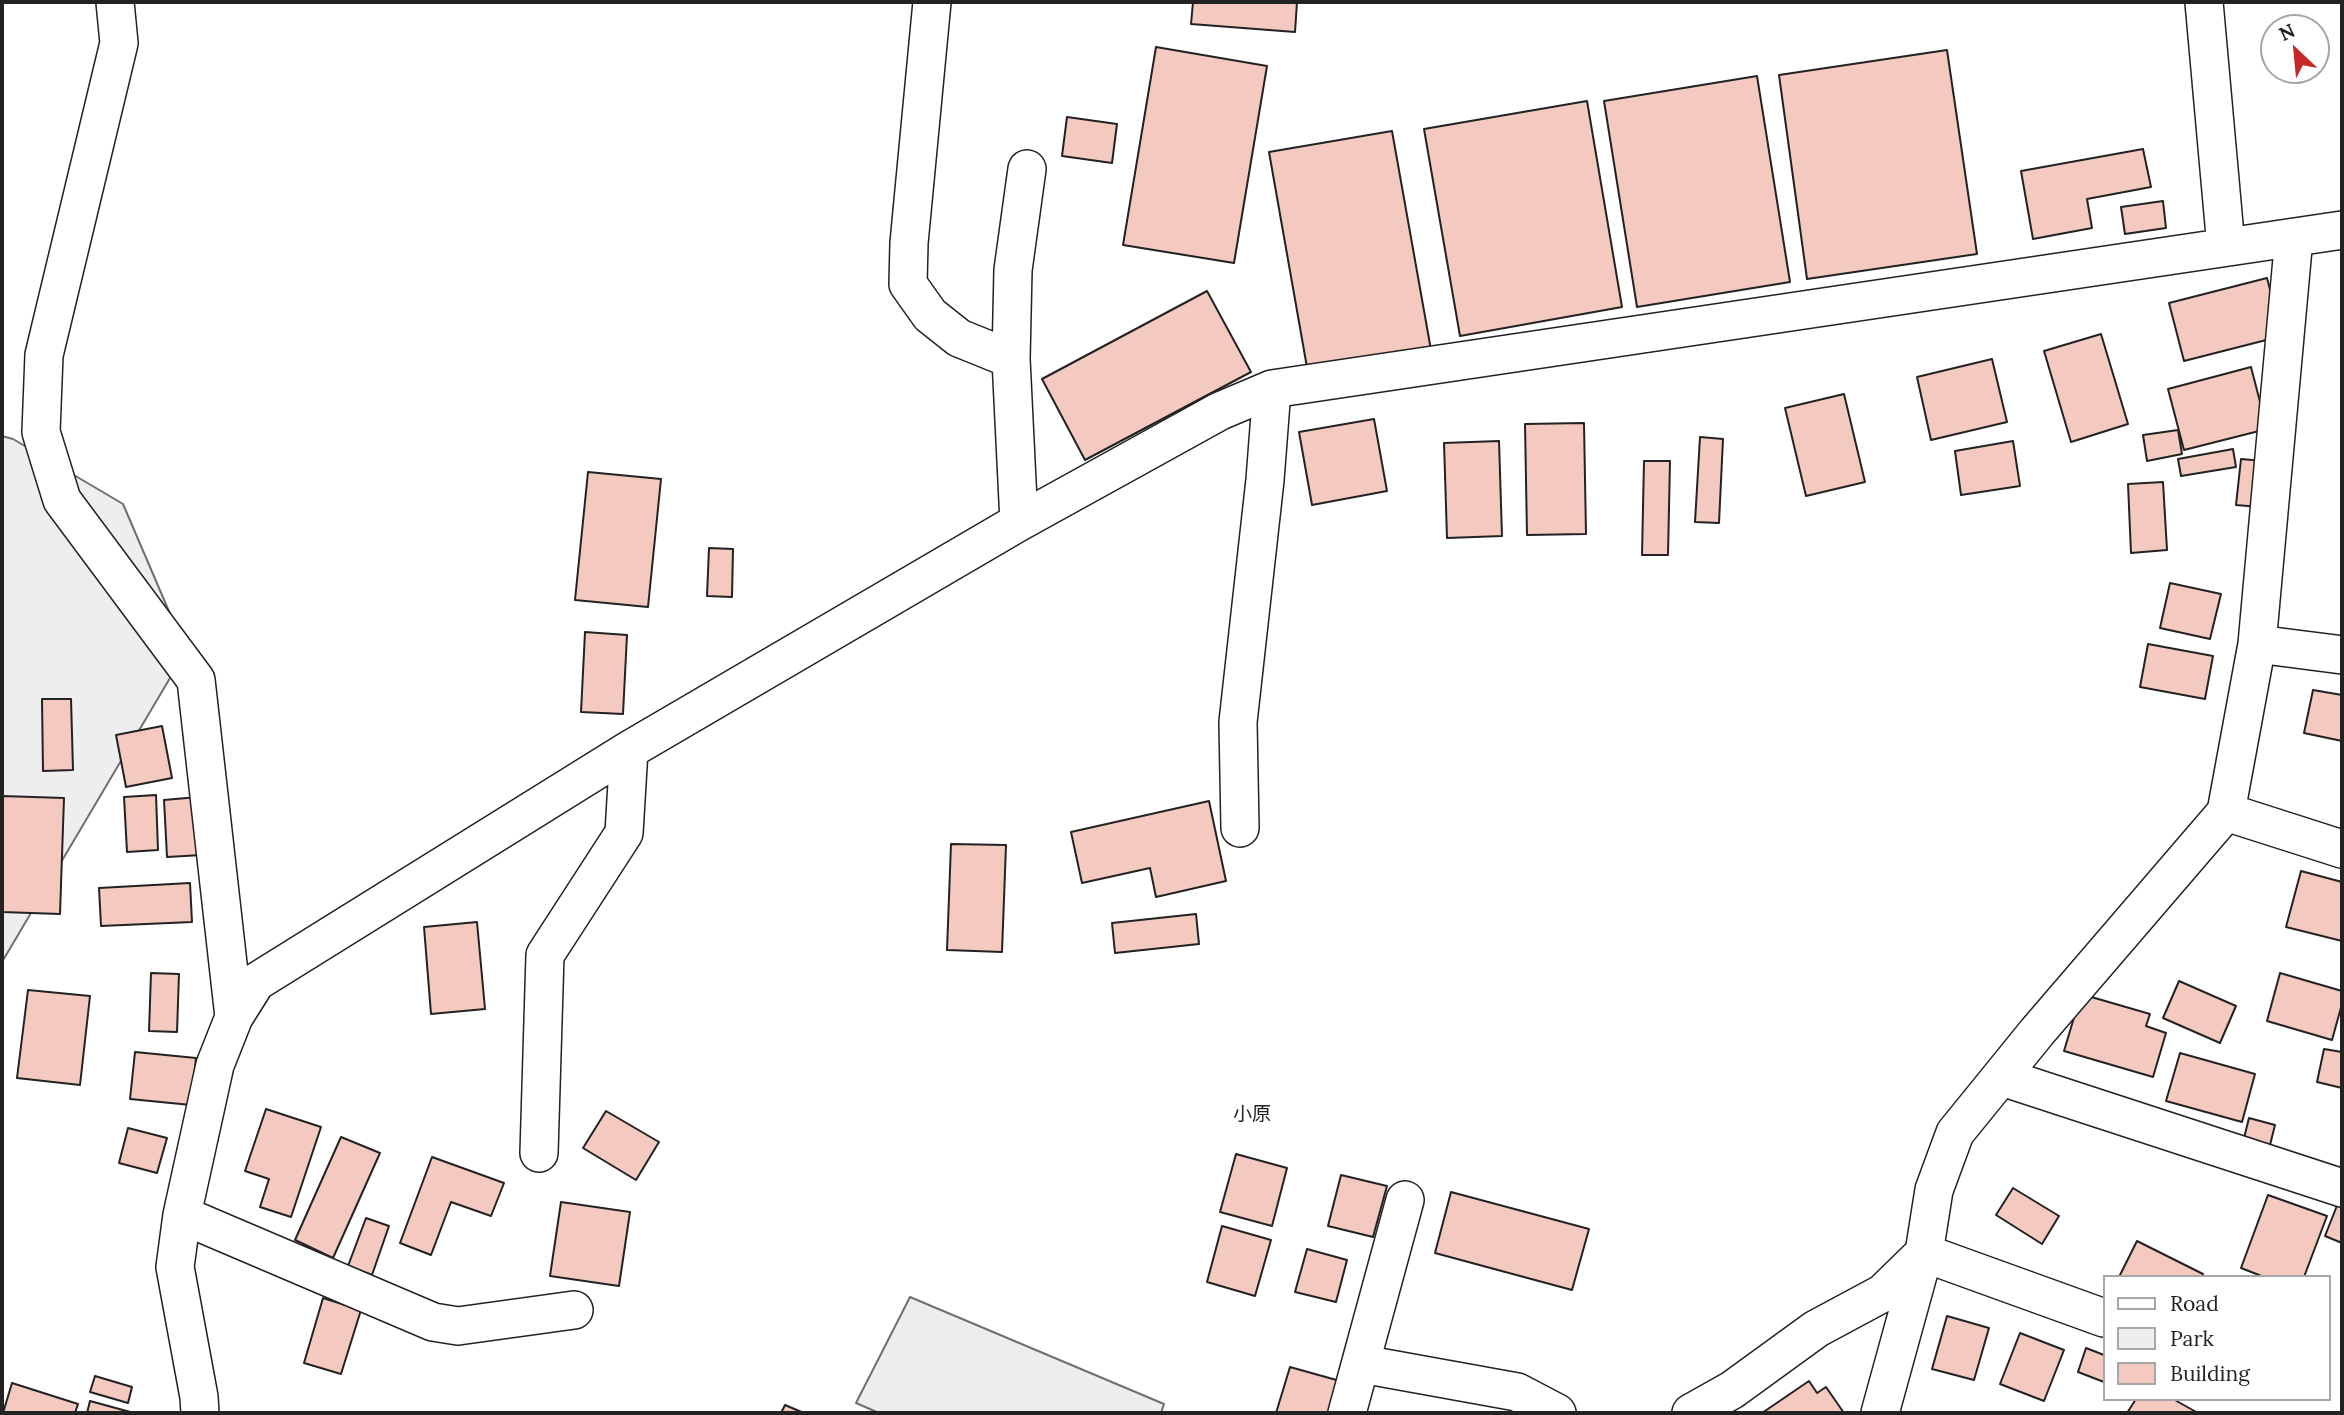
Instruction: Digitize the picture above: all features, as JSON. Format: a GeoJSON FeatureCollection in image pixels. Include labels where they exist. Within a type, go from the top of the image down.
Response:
{"type":"FeatureCollection","features":[{"type":"Feature","properties":{"kind":"street"},"geometry":{"type":"LineString","coordinates":[[115,2],[119,43],[44,355],[41,432],[62,500],[197,680],[234,1017]]}},
{"type":"Feature","properties":{"kind":"street"},"geometry":{"type":"LineString","coordinates":[[932,2],[909,243],[908,284],[930,315],[959,338],[1011,359]]}},
{"type":"Feature","properties":{"kind":"street"},"geometry":{"type":"LineString","coordinates":[[2204,2],[2226,247]]}},
{"type":"Feature","properties":{"kind":"street"},"geometry":{"type":"LineString","coordinates":[[1019,522],[1011,359],[1013,270],[1027,169]]}},
{"type":"Feature","properties":{"kind":"street"},"geometry":{"type":"LineString","coordinates":[[200,1413],[175,1267],[181,1215],[215,1065],[234,1017],[256,982],[629,750],[1019,522],[1220,411],[1272,389],[2342,230]]}},
{"type":"Feature","properties":{"kind":"street"},"geometry":{"type":"LineString","coordinates":[[1880,1413],[1924,1253],[1934,1190],[1955,1133],[2226,812],[2257,643],[2294,237]]}},
{"type":"Feature","properties":{"kind":"street"},"geometry":{"type":"LineString","coordinates":[[1240,828],[1238,722],[1265,480],[1272,389]]}},
{"type":"Feature","properties":{"kind":"street"},"geometry":{"type":"LineString","coordinates":[[2257,643],[2342,655]]}},
{"type":"Feature","properties":{"kind":"street"},"geometry":{"type":"LineString","coordinates":[[539,1153],[545,955],[624,833],[629,750]]}},
{"type":"Feature","properties":{"kind":"street"},"geometry":{"type":"LineString","coordinates":[[2226,812],[2342,849]]}},
{"type":"Feature","properties":{"kind":"street"},"geometry":{"type":"LineString","coordinates":[[2002,1077],[2342,1188]]}},
{"type":"Feature","properties":{"kind":"street"},"geometry":{"type":"LineString","coordinates":[[1347,1413],[1405,1200]]}},
{"type":"Feature","properties":{"kind":"street"},"geometry":{"type":"LineString","coordinates":[[181,1215],[433,1322],[457,1326],[542,1312],[574,1310]]}},
{"type":"Feature","properties":{"kind":"street"},"geometry":{"type":"LineString","coordinates":[[1924,1253],[2102,1317]]}},
{"type":"Feature","properties":{"kind":"street"},"geometry":{"type":"LineString","coordinates":[[1691,1413],[1732,1390],[1816,1329],[1883,1293],[1924,1253]]}},
{"type":"Feature","properties":{"kind":"street"},"geometry":{"type":"LineString","coordinates":[[1362,1364],[1517,1392],[1557,1413]]}},
{"type":"Feature","properties":{"kind":"green space"},"geometry":{"type":"Polygon","coordinates":[[[2,436],[13,439],[123,504],[186,651],[2,962],[2,436]]]}},
{"type":"Feature","properties":{"kind":"shaded area"},"geometry":{"type":"Polygon","coordinates":[[[910,1297],[1164,1404],[1161,1413],[879,1413],[856,1403],[910,1297]]]}},
{"type":"Feature","properties":{"kind":"building"},"geometry":{"type":"Polygon","coordinates":[[[1193,2],[1297,2],[1295,32],[1191,24],[1193,2]]]}},
{"type":"Feature","properties":{"kind":"building"},"geometry":{"type":"Polygon","coordinates":[[[1156,47],[1267,66],[1234,263],[1123,245],[1156,47]]]}},
{"type":"Feature","properties":{"kind":"building"},"geometry":{"type":"Polygon","coordinates":[[[1947,50],[1977,254],[1807,279],[1779,75],[1947,50]]]}},
{"type":"Feature","properties":{"kind":"building"},"geometry":{"type":"Polygon","coordinates":[[[1757,76],[1790,282],[1637,307],[1604,101],[1757,76]]]}},
{"type":"Feature","properties":{"kind":"building"},"geometry":{"type":"Polygon","coordinates":[[[1587,101],[1622,307],[1460,336],[1424,129],[1587,101]]]}},
{"type":"Feature","properties":{"kind":"building"},"geometry":{"type":"Polygon","coordinates":[[[1067,117],[1117,124],[1112,163],[1062,156],[1067,117]]]}},
{"type":"Feature","properties":{"kind":"building"},"geometry":{"type":"Polygon","coordinates":[[[1392,131],[1431,350],[1308,373],[1269,152],[1392,131]]]}},
{"type":"Feature","properties":{"kind":"building"},"geometry":{"type":"Polygon","coordinates":[[[2143,149],[2151,187],[2087,199],[2092,228],[2033,239],[2021,171],[2143,149]]]}},
{"type":"Feature","properties":{"kind":"building"},"geometry":{"type":"Polygon","coordinates":[[[2163,201],[2166,228],[2125,234],[2121,207],[2163,201]]]}},
{"type":"Feature","properties":{"kind":"building"},"geometry":{"type":"Polygon","coordinates":[[[2267,278],[2282,336],[2184,361],[2169,303],[2267,278]]]}},
{"type":"Feature","properties":{"kind":"building"},"geometry":{"type":"Polygon","coordinates":[[[1207,291],[1251,372],[1085,460],[1042,379],[1207,291]]]}},
{"type":"Feature","properties":{"kind":"building"},"geometry":{"type":"Polygon","coordinates":[[[2101,334],[2128,424],[2071,442],[2044,351],[2101,334]]]}},
{"type":"Feature","properties":{"kind":"building"},"geometry":{"type":"Polygon","coordinates":[[[1992,359],[2007,422],[1931,440],[1917,377],[1992,359]]]}},
{"type":"Feature","properties":{"kind":"building"},"geometry":{"type":"Polygon","coordinates":[[[2251,367],[2267,429],[2184,450],[2168,389],[2251,367]]]}},
{"type":"Feature","properties":{"kind":"building"},"geometry":{"type":"Polygon","coordinates":[[[1844,394],[1865,482],[1806,496],[1785,408],[1844,394]]]}},
{"type":"Feature","properties":{"kind":"building"},"geometry":{"type":"Polygon","coordinates":[[[1374,419],[1387,491],[1312,505],[1299,432],[1374,419]]]}},
{"type":"Feature","properties":{"kind":"building"},"geometry":{"type":"Polygon","coordinates":[[[1584,423],[1586,534],[1527,535],[1525,424],[1584,423]]]}},
{"type":"Feature","properties":{"kind":"building"},"geometry":{"type":"Polygon","coordinates":[[[2178,430],[2182,454],[2147,461],[2143,435],[2178,430]]]}},
{"type":"Feature","properties":{"kind":"building"},"geometry":{"type":"Polygon","coordinates":[[[1700,437],[1723,439],[1719,523],[1695,522],[1700,437]]]}},
{"type":"Feature","properties":{"kind":"building"},"geometry":{"type":"Polygon","coordinates":[[[1499,441],[1502,536],[1447,538],[1444,443],[1499,441]]]}},
{"type":"Feature","properties":{"kind":"building"},"geometry":{"type":"Polygon","coordinates":[[[2013,441],[2020,486],[1961,495],[1955,451],[2013,441]]]}},
{"type":"Feature","properties":{"kind":"building"},"geometry":{"type":"Polygon","coordinates":[[[2233,449],[2236,467],[2181,476],[2178,459],[2233,449]]]}},
{"type":"Feature","properties":{"kind":"building"},"geometry":{"type":"Polygon","coordinates":[[[2241,459],[2264,461],[2259,507],[2236,505],[2241,459]]]}},
{"type":"Feature","properties":{"kind":"building"},"geometry":{"type":"Polygon","coordinates":[[[1644,461],[1670,461],[1668,555],[1642,555],[1644,461]]]}},
{"type":"Feature","properties":{"kind":"building"},"geometry":{"type":"Polygon","coordinates":[[[588,472],[661,479],[648,607],[575,600],[588,472]]]}},
{"type":"Feature","properties":{"kind":"building"},"geometry":{"type":"Polygon","coordinates":[[[2163,482],[2167,550],[2131,553],[2128,484],[2163,482]]]}},
{"type":"Feature","properties":{"kind":"building"},"geometry":{"type":"Polygon","coordinates":[[[709,548],[733,549],[732,597],[707,596],[709,548]]]}},
{"type":"Feature","properties":{"kind":"building"},"geometry":{"type":"Polygon","coordinates":[[[2170,583],[2221,594],[2210,639],[2160,628],[2170,583]]]}},
{"type":"Feature","properties":{"kind":"building"},"geometry":{"type":"Polygon","coordinates":[[[585,632],[627,635],[623,714],[581,712],[585,632]]]}},
{"type":"Feature","properties":{"kind":"building"},"geometry":{"type":"Polygon","coordinates":[[[2148,644],[2213,656],[2205,699],[2140,687],[2148,644]]]}},
{"type":"Feature","properties":{"kind":"building"},"geometry":{"type":"Polygon","coordinates":[[[2313,690],[2342,695],[2342,741],[2304,733],[2313,690]]]}},
{"type":"Feature","properties":{"kind":"building"},"geometry":{"type":"Polygon","coordinates":[[[42,699],[71,699],[73,770],[43,771],[42,699]]]}},
{"type":"Feature","properties":{"kind":"building"},"geometry":{"type":"Polygon","coordinates":[[[162,726],[172,778],[126,787],[116,735],[162,726]]]}},
{"type":"Feature","properties":{"kind":"building"},"geometry":{"type":"Polygon","coordinates":[[[156,795],[158,850],[127,852],[124,797],[156,795]]]}},
{"type":"Feature","properties":{"kind":"building"},"geometry":{"type":"Polygon","coordinates":[[[2,796],[64,798],[60,914],[2,912],[2,796]]]}},
{"type":"Feature","properties":{"kind":"building"},"geometry":{"type":"Polygon","coordinates":[[[198,797],[202,855],[167,857],[164,800],[198,797]]]}},
{"type":"Feature","properties":{"kind":"building"},"geometry":{"type":"Polygon","coordinates":[[[1209,801],[1226,881],[1156,897],[1150,868],[1082,883],[1071,832],[1209,801]]]}},
{"type":"Feature","properties":{"kind":"building"},"geometry":{"type":"Polygon","coordinates":[[[951,844],[1006,845],[1002,952],[947,950],[951,844]]]}},
{"type":"Feature","properties":{"kind":"building"},"geometry":{"type":"Polygon","coordinates":[[[2301,871],[2342,882],[2342,941],[2286,927],[2301,871]]]}},
{"type":"Feature","properties":{"kind":"building"},"geometry":{"type":"Polygon","coordinates":[[[190,883],[192,922],[101,926],[99,888],[190,883]]]}},
{"type":"Feature","properties":{"kind":"building"},"geometry":{"type":"Polygon","coordinates":[[[1196,914],[1199,944],[1115,953],[1112,923],[1196,914]]]}},
{"type":"Feature","properties":{"kind":"building"},"geometry":{"type":"Polygon","coordinates":[[[477,922],[485,1009],[431,1014],[424,927],[477,922]]]}},
{"type":"Feature","properties":{"kind":"building"},"geometry":{"type":"Polygon","coordinates":[[[151,973],[179,974],[177,1032],[149,1031],[151,973]]]}},
{"type":"Feature","properties":{"kind":"building"},"geometry":{"type":"Polygon","coordinates":[[[2280,973],[2342,991],[2342,1004],[2332,1040],[2267,1021],[2280,973]]]}},
{"type":"Feature","properties":{"kind":"building"},"geometry":{"type":"Polygon","coordinates":[[[2179,981],[2236,1006],[2220,1043],[2163,1018],[2179,981]]]}},
{"type":"Feature","properties":{"kind":"building"},"geometry":{"type":"Polygon","coordinates":[[[28,990],[90,996],[80,1085],[17,1078],[28,990]]]}},
{"type":"Feature","properties":{"kind":"building"},"geometry":{"type":"Polygon","coordinates":[[[2081,994],[2150,1014],[2146,1026],[2166,1033],[2153,1077],[2064,1051],[2081,994]]]}},
{"type":"Feature","properties":{"kind":"building"},"geometry":{"type":"Polygon","coordinates":[[[2324,1049],[2342,1052],[2342,1088],[2317,1082],[2324,1049]]]}},
{"type":"Feature","properties":{"kind":"building"},"geometry":{"type":"Polygon","coordinates":[[[135,1052],[196,1058],[191,1105],[130,1099],[135,1052]]]}},
{"type":"Feature","properties":{"kind":"building"},"geometry":{"type":"Polygon","coordinates":[[[2180,1053],[2255,1074],[2242,1122],[2166,1101],[2180,1053]]]}},
{"type":"Feature","properties":{"kind":"building"},"geometry":{"type":"Polygon","coordinates":[[[266,1109],[321,1127],[291,1217],[260,1207],[269,1179],[245,1171],[266,1109]]]}},
{"type":"Feature","properties":{"kind":"building"},"geometry":{"type":"Polygon","coordinates":[[[606,1111],[659,1142],[636,1180],[583,1148],[606,1111]]]}},
{"type":"Feature","properties":{"kind":"building"},"geometry":{"type":"Polygon","coordinates":[[[2249,1118],[2275,1125],[2268,1153],[2242,1146],[2249,1118]]]}},
{"type":"Feature","properties":{"kind":"building"},"geometry":{"type":"Polygon","coordinates":[[[128,1128],[167,1138],[157,1173],[119,1163],[128,1128]]]}},
{"type":"Feature","properties":{"kind":"building"},"geometry":{"type":"Polygon","coordinates":[[[341,1137],[380,1153],[333,1258],[295,1240],[341,1137]]]}},
{"type":"Feature","properties":{"kind":"building"},"geometry":{"type":"Polygon","coordinates":[[[1236,1154],[1287,1168],[1272,1226],[1220,1212],[1236,1154]]]}},
{"type":"Feature","properties":{"kind":"building"},"geometry":{"type":"Polygon","coordinates":[[[432,1157],[504,1183],[491,1216],[451,1202],[431,1255],[400,1243],[432,1157]]]}},
{"type":"Feature","properties":{"kind":"building"},"geometry":{"type":"Polygon","coordinates":[[[1341,1175],[1387,1186],[1373,1237],[1328,1226],[1341,1175]]]}},
{"type":"Feature","properties":{"kind":"building"},"geometry":{"type":"Polygon","coordinates":[[[2013,1188],[2059,1216],[2042,1244],[1996,1215],[2013,1188]]]}},
{"type":"Feature","properties":{"kind":"building"},"geometry":{"type":"Polygon","coordinates":[[[1451,1192],[1589,1229],[1572,1290],[1435,1253],[1451,1192]]]}},
{"type":"Feature","properties":{"kind":"building"},"geometry":{"type":"Polygon","coordinates":[[[2268,1195],[2327,1216],[2305,1275],[2259,1275],[2241,1268],[2268,1195]]]}},
{"type":"Feature","properties":{"kind":"building"},"geometry":{"type":"Polygon","coordinates":[[[561,1202],[630,1212],[619,1286],[550,1276],[561,1202]]]}},
{"type":"Feature","properties":{"kind":"building"},"geometry":{"type":"Polygon","coordinates":[[[2338,1203],[2342,1204],[2342,1243],[2325,1236],[2338,1203]]]}},
{"type":"Feature","properties":{"kind":"building"},"geometry":{"type":"Polygon","coordinates":[[[366,1218],[389,1226],[372,1275],[348,1266],[366,1218]]]}},
{"type":"Feature","properties":{"kind":"building"},"geometry":{"type":"Polygon","coordinates":[[[1222,1226],[1271,1240],[1255,1296],[1207,1282],[1222,1226]]]}},
{"type":"Feature","properties":{"kind":"building"},"geometry":{"type":"Polygon","coordinates":[[[2137,1241],[2203,1274],[2203,1275],[2120,1275],[2137,1241]]]}},
{"type":"Feature","properties":{"kind":"building"},"geometry":{"type":"Polygon","coordinates":[[[1307,1249],[1347,1260],[1336,1302],[1295,1292],[1307,1249]]]}},
{"type":"Feature","properties":{"kind":"building"},"geometry":{"type":"Polygon","coordinates":[[[323,1298],[361,1310],[341,1374],[304,1363],[323,1298]]]}},
{"type":"Feature","properties":{"kind":"building"},"geometry":{"type":"Polygon","coordinates":[[[1947,1316],[1989,1328],[1974,1380],[1932,1369],[1947,1316]]]}},
{"type":"Feature","properties":{"kind":"building"},"geometry":{"type":"Polygon","coordinates":[[[2020,1333],[2064,1350],[2044,1401],[2000,1384],[2020,1333]]]}},
{"type":"Feature","properties":{"kind":"building"},"geometry":{"type":"Polygon","coordinates":[[[2086,1348],[2102,1354],[2102,1381],[2078,1372],[2086,1348]]]}},
{"type":"Feature","properties":{"kind":"building"},"geometry":{"type":"Polygon","coordinates":[[[1290,1367],[1340,1381],[1330,1413],[1276,1413],[1290,1367]]]}},
{"type":"Feature","properties":{"kind":"building"},"geometry":{"type":"Polygon","coordinates":[[[95,1376],[132,1387],[128,1403],[90,1392],[95,1376]]]}},
{"type":"Feature","properties":{"kind":"building"},"geometry":{"type":"Polygon","coordinates":[[[1809,1381],[1817,1393],[1826,1387],[1844,1413],[1762,1413],[1809,1381]]]}},
{"type":"Feature","properties":{"kind":"building"},"geometry":{"type":"Polygon","coordinates":[[[12,1383],[78,1404],[75,1413],[3,1413],[12,1383]]]}},
{"type":"Feature","properties":{"kind":"building"},"geometry":{"type":"Polygon","coordinates":[[[90,1401],[134,1413],[87,1413],[90,1401]]]}},
{"type":"Feature","properties":{"kind":"building"},"geometry":{"type":"Polygon","coordinates":[[[2135,1401],[2177,1401],[2198,1413],[2127,1413],[2135,1401]]]}},
{"type":"Feature","properties":{"kind":"building"},"geometry":{"type":"Polygon","coordinates":[[[785,1405],[804,1413],[781,1413],[785,1405]]]}},
{"type":"Feature","properties":{"kind":"district","name":"小原"},"geometry":{"type":"Point","coordinates":[1252,1115]}}]}
